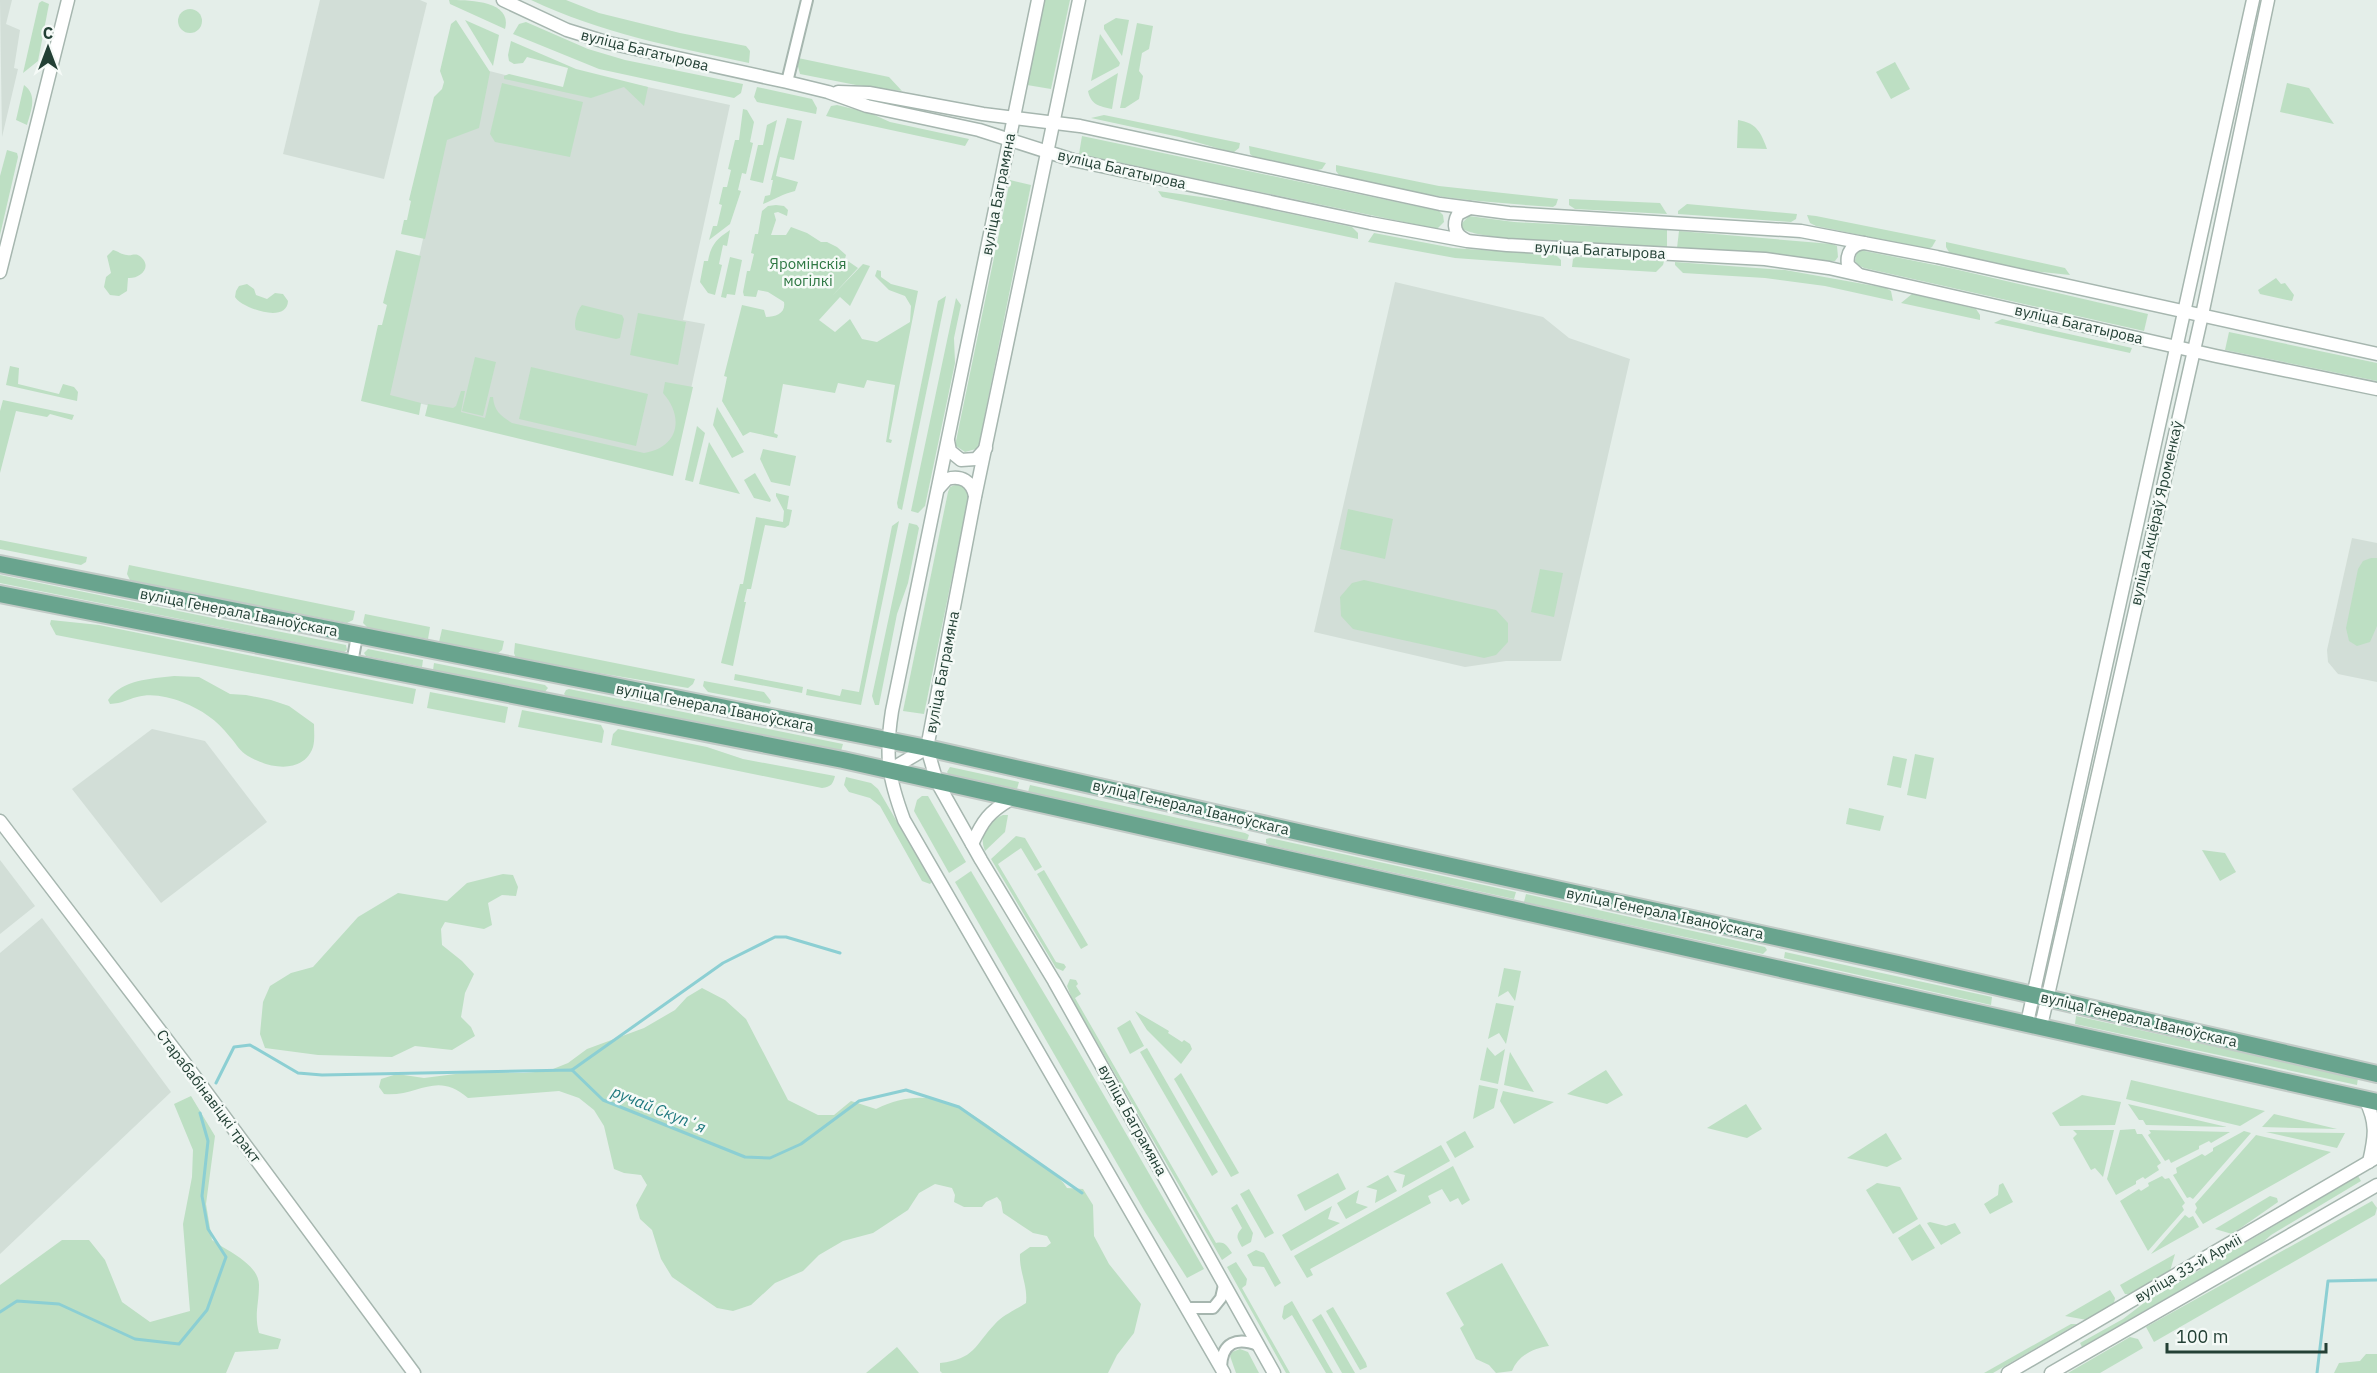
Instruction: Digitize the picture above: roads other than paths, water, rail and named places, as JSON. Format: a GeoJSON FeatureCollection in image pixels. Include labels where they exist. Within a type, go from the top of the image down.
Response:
{"type":"FeatureCollection","features":[{"type":"Feature","properties":{"kind":"main road","name":"вуліца Генерала Іваноўскага"},"geometry":{"type":"LineString","coordinates":[[0,564],[927,748],[2377,1074]]}},
{"type":"Feature","properties":{"kind":"main road","name":"вуліца Генерала Іваноўскага"},"geometry":{"type":"LineString","coordinates":[[0,594],[737,739],[888,771],[2371,1100]]}},
{"type":"Feature","properties":{"kind":"main road"},"geometry":{"type":"LineString","coordinates":[[540,701],[548,698],[553,690],[553,683],[546,674]]}},
{"type":"Feature","properties":{"kind":"main road"},"geometry":{"type":"LineString","coordinates":[[568,707],[561,701],[559,691],[562,684],[574,679]]}},
{"type":"Feature","properties":{"kind":"main road"},"geometry":{"type":"LineString","coordinates":[[1240,848],[1251,844],[1255,838],[1254,825],[1247,820]]}},
{"type":"Feature","properties":{"kind":"main road"},"geometry":{"type":"LineString","coordinates":[[1270,854],[1262,847],[1261,836],[1266,830],[1276,827]]}},
{"type":"Feature","properties":{"kind":"main road"},"geometry":{"type":"LineString","coordinates":[[1756,963],[1768,959],[1772,952],[1772,944],[1762,935]]}},
{"type":"Feature","properties":{"kind":"main road"},"geometry":{"type":"LineString","coordinates":[[1786,970],[1780,963],[1779,954],[1785,944],[1792,941]]}},
{"type":"Feature","properties":{"kind":"street"},"geometry":{"type":"LineString","coordinates":[[0,272],[68,0]]}},
{"type":"Feature","properties":{"kind":"street","name":"вуліца Багатырова"},"geometry":{"type":"LineString","coordinates":[[503,0],[567,30],[609,44],[828,92],[867,106],[979,130],[1073,160],[1467,241],[1765,259],[1829,268],[2377,389]]}},
{"type":"Feature","properties":{"kind":"street"},"geometry":{"type":"LineString","coordinates":[[787,82],[807,0]]}},
{"type":"Feature","properties":{"kind":"street","name":"вуліца Баграмяна"},"geometry":{"type":"LineString","coordinates":[[1038,0],[887,740],[888,771],[904,820],[1222,1370]]}},
{"type":"Feature","properties":{"kind":"street","name":"вуліца Баграмяна"},"geometry":{"type":"LineString","coordinates":[[1079,0],[975,497],[927,748],[937,782],[1054,981],[1274,1373]]}},
{"type":"Feature","properties":{"kind":"street","name":"вуліца Акцёраў Яроменкаў"},"geometry":{"type":"LineString","coordinates":[[2034,1024],[2075,805],[2182,311],[2253,0]]}},
{"type":"Feature","properties":{"kind":"street","name":"вуліца Акцёраў Яроменкаў"},"geometry":{"type":"LineString","coordinates":[[2040,997],[2090,809],[2202,315],[2252,77],[2265,1]]}},
{"type":"Feature","properties":{"kind":"street"},"geometry":{"type":"LineString","coordinates":[[2236,73],[2252,77]]}},
{"type":"Feature","properties":{"kind":"street","name":"вуліца Багатырова"},"geometry":{"type":"LineString","coordinates":[[828,92],[869,93],[983,114],[1054,122],[1440,204],[1509,213],[1801,231],[1834,236],[2377,354]]}},
{"type":"Feature","properties":{"kind":"street"},"geometry":{"type":"LineString","coordinates":[[1435,235],[1443,232],[1449,222],[1447,210],[1440,204]]}},
{"type":"Feature","properties":{"kind":"street"},"geometry":{"type":"LineString","coordinates":[[1467,241],[1459,236],[1455,223],[1462,211],[1472,208]]}},
{"type":"Feature","properties":{"kind":"street"},"geometry":{"type":"LineString","coordinates":[[1829,268],[1837,265],[1844,256],[1844,246],[1834,236]]}},
{"type":"Feature","properties":{"kind":"street"},"geometry":{"type":"LineString","coordinates":[[1858,274],[1848,265],[1848,256],[1852,247],[1865,243]]}},
{"type":"Feature","properties":{"kind":"street"},"geometry":{"type":"LineString","coordinates":[[949,437],[949,447],[953,455],[966,461],[980,457],[987,444]]}},
{"type":"Feature","properties":{"kind":"street"},"geometry":{"type":"LineString","coordinates":[[938,490],[947,479],[960,478],[973,487],[975,497]]}},
{"type":"Feature","properties":{"kind":"street"},"geometry":{"type":"LineString","coordinates":[[2145,484],[2162,488]]}},
{"type":"Feature","properties":{"kind":"street"},"geometry":{"type":"LineString","coordinates":[[2136,526],[2153,529]]}},
{"type":"Feature","properties":{"kind":"street"},"geometry":{"type":"LineString","coordinates":[[352,663],[357,636]]}},
{"type":"Feature","properties":{"kind":"street"},"geometry":{"type":"LineString","coordinates":[[2109,650],[2125,654]]}},
{"type":"Feature","properties":{"kind":"street"},"geometry":{"type":"LineString","coordinates":[[2099,694],[2115,697]]}},
{"type":"Feature","properties":{"kind":"street"},"geometry":{"type":"LineString","coordinates":[[888,771],[927,748]]}},
{"type":"Feature","properties":{"kind":"street"},"geometry":{"type":"LineString","coordinates":[[972,844],[981,824],[992,810],[1011,799]]}},
{"type":"Feature","properties":{"kind":"street"},"geometry":{"type":"LineString","coordinates":[[2075,805],[2090,809]]}},
{"type":"Feature","properties":{"kind":"street","name":"Старабабінавіцкі тракт"},"geometry":{"type":"LineString","coordinates":[[0,821],[184,1062],[414,1373]]}},
{"type":"Feature","properties":{"kind":"street","name":"вуліца 33-й Арміі"},"geometry":{"type":"LineString","coordinates":[[2008,1373],[2373,1160],[2375,1134],[2371,1100]]}},
{"type":"Feature","properties":{"kind":"street","name":"вуліца 33-й Арміі"},"geometry":{"type":"LineString","coordinates":[[2051,1373],[2377,1185]]}},
{"type":"Feature","properties":{"kind":"street"},"geometry":{"type":"LineString","coordinates":[[1187,1308],[1213,1308],[1221,1298],[1224,1285]]}},
{"type":"Feature","properties":{"kind":"street"},"geometry":{"type":"LineString","coordinates":[[2079,1332],[2075,1339],[2076,1346],[2082,1351],[2089,1351]]}},
{"type":"Feature","properties":{"kind":"street"},"geometry":{"type":"LineString","coordinates":[[1222,1370],[1224,1350],[1231,1344],[1247,1341],[1258,1345]]}},
{"type":"Feature","properties":{"kind":"street"},"geometry":{"type":"LineString","coordinates":[[2057,1345],[2064,1345],[2070,1349],[2072,1357],[2067,1364]]}},
{"type":"Feature","properties":{"kind":"waterway"},"geometry":{"type":"LineString","coordinates":[[572,1070],[723,963],[775,937],[786,937],[840,953]]}},
{"type":"Feature","properties":{"kind":"waterway","name":"ручай Скупʼя"},"geometry":{"type":"LineString","coordinates":[[216,1083],[234,1047],[250,1045],[298,1073],[322,1075],[572,1070],[603,1100],[745,1157],[770,1158],[801,1144],[859,1101],[906,1090],[959,1107],[1082,1193]]}},
{"type":"Feature","properties":{"kind":"waterway","name":"ручай Скупʼя"},"geometry":{"type":"LineString","coordinates":[[0,1312],[17,1301],[59,1304],[135,1339],[179,1344],[207,1310],[226,1257],[208,1229],[202,1196],[208,1141],[200,1113]]}},
{"type":"Feature","properties":{"kind":"waterway"},"geometry":{"type":"LineString","coordinates":[[2317,1373],[2328,1281],[2377,1280]]}},
{"type":"Feature","properties":{"kind":"park label","name":"Яромінскія могілкі"},"geometry":{"type":"Point","coordinates":[808,272]}}]}
